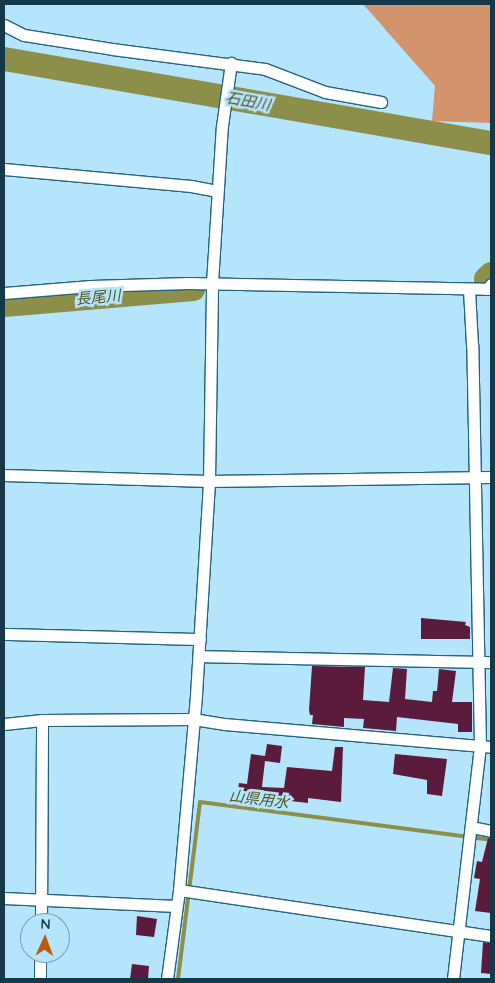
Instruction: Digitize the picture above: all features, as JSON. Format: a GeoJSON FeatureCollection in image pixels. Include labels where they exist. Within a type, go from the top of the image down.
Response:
{"type":"FeatureCollection","features":[{"type":"Feature","properties":{"kind":"street"},"geometry":{"type":"LineString","coordinates":[[4,26],[24,35],[112,49],[230,63],[264,69],[326,92],[381,102]]}},
{"type":"Feature","properties":{"kind":"street"},"geometry":{"type":"LineString","coordinates":[[167,979],[179,890],[200,639],[208,481],[212,283],[222,126],[230,63]]}},
{"type":"Feature","properties":{"kind":"street"},"geometry":{"type":"LineString","coordinates":[[4,169],[191,186],[217,191]]}},
{"type":"Feature","properties":{"kind":"street"},"geometry":{"type":"LineString","coordinates":[[4,293],[91,286],[212,283],[487,290],[491,284]]}},
{"type":"Feature","properties":{"kind":"street"},"geometry":{"type":"LineString","coordinates":[[453,979],[471,833],[486,746],[478,660],[469,289]]}},
{"type":"Feature","properties":{"kind":"street"},"geometry":{"type":"LineString","coordinates":[[4,475],[208,481],[491,477]]}},
{"type":"Feature","properties":{"kind":"street"},"geometry":{"type":"LineString","coordinates":[[4,634],[200,639]]}},
{"type":"Feature","properties":{"kind":"street"},"geometry":{"type":"LineString","coordinates":[[198,656],[478,660],[491,662]]}},
{"type":"Feature","properties":{"kind":"street"},"geometry":{"type":"LineString","coordinates":[[4,724],[42,720],[194,719],[224,724],[486,746]]}},
{"type":"Feature","properties":{"kind":"street"},"geometry":{"type":"LineString","coordinates":[[40,913],[42,720]]}},
{"type":"Feature","properties":{"kind":"street"},"geometry":{"type":"LineString","coordinates":[[471,833],[491,831]]}},
{"type":"Feature","properties":{"kind":"street"},"geometry":{"type":"LineString","coordinates":[[179,890],[491,936]]}},
{"type":"Feature","properties":{"kind":"street"},"geometry":{"type":"LineString","coordinates":[[4,898],[176,906]]}},
{"type":"Feature","properties":{"kind":"street"},"geometry":{"type":"LineString","coordinates":[[40,963],[40,979]]}},
{"type":"Feature","properties":{"kind":"shaded area"},"geometry":{"type":"Polygon","coordinates":[[[363,4],[491,4],[491,123],[432,121],[435,86],[363,4]]]}},
{"type":"Feature","properties":{"kind":"building"},"geometry":{"type":"Polygon","coordinates":[[[421,618],[466,622],[465,625],[470,627],[470,639],[421,639],[421,618]]]}},
{"type":"Feature","properties":{"kind":"building"},"geometry":{"type":"Polygon","coordinates":[[[312,666],[365,667],[363,700],[389,702],[393,668],[407,669],[405,699],[432,702],[433,691],[437,691],[439,669],[456,671],[452,702],[472,702],[472,732],[458,732],[458,724],[397,717],[396,731],[363,728],[364,719],[344,718],[344,727],[312,724],[313,715],[310,715],[309,710],[312,666]]]}},
{"type":"Feature","properties":{"kind":"building"},"geometry":{"type":"Polygon","coordinates":[[[267,744],[282,746],[280,763],[265,761],[262,787],[284,788],[287,767],[332,771],[335,747],[343,747],[341,802],[308,798],[308,803],[273,799],[273,802],[237,797],[239,783],[247,784],[251,754],[265,756],[267,744]]]}},
{"type":"Feature","properties":{"kind":"building"},"geometry":{"type":"Polygon","coordinates":[[[395,754],[447,759],[442,796],[427,794],[427,780],[393,774],[395,754]]]}},
{"type":"Feature","properties":{"kind":"building"},"geometry":{"type":"Polygon","coordinates":[[[488,838],[491,839],[491,913],[475,911],[480,879],[474,878],[477,861],[482,862],[488,838]]]}},
{"type":"Feature","properties":{"kind":"building"},"geometry":{"type":"Polygon","coordinates":[[[137,916],[157,919],[154,937],[136,935],[137,916]]]}},
{"type":"Feature","properties":{"kind":"building"},"geometry":{"type":"Polygon","coordinates":[[[483,942],[491,943],[491,974],[481,973],[483,942]]]}},
{"type":"Feature","properties":{"kind":"building"},"geometry":{"type":"Polygon","coordinates":[[[132,964],[149,966],[148,979],[130,979],[132,964]]]}},
{"type":"Feature","properties":{"kind":"waterway","name":"石田川"},"geometry":{"type":"LineString","coordinates":[[4,59],[491,143]]}},
{"type":"Feature","properties":{"kind":"waterway","name":"長尾川"},"geometry":{"type":"LineString","coordinates":[[486,279],[491,274]]}},
{"type":"Feature","properties":{"kind":"waterway","name":"長尾川"},"geometry":{"type":"LineString","coordinates":[[4,305],[193,289]]}},
{"type":"Feature","properties":{"kind":"waterway","name":"山県用水"},"geometry":{"type":"LineString","coordinates":[[178,979],[200,802],[491,840]]}}]}
